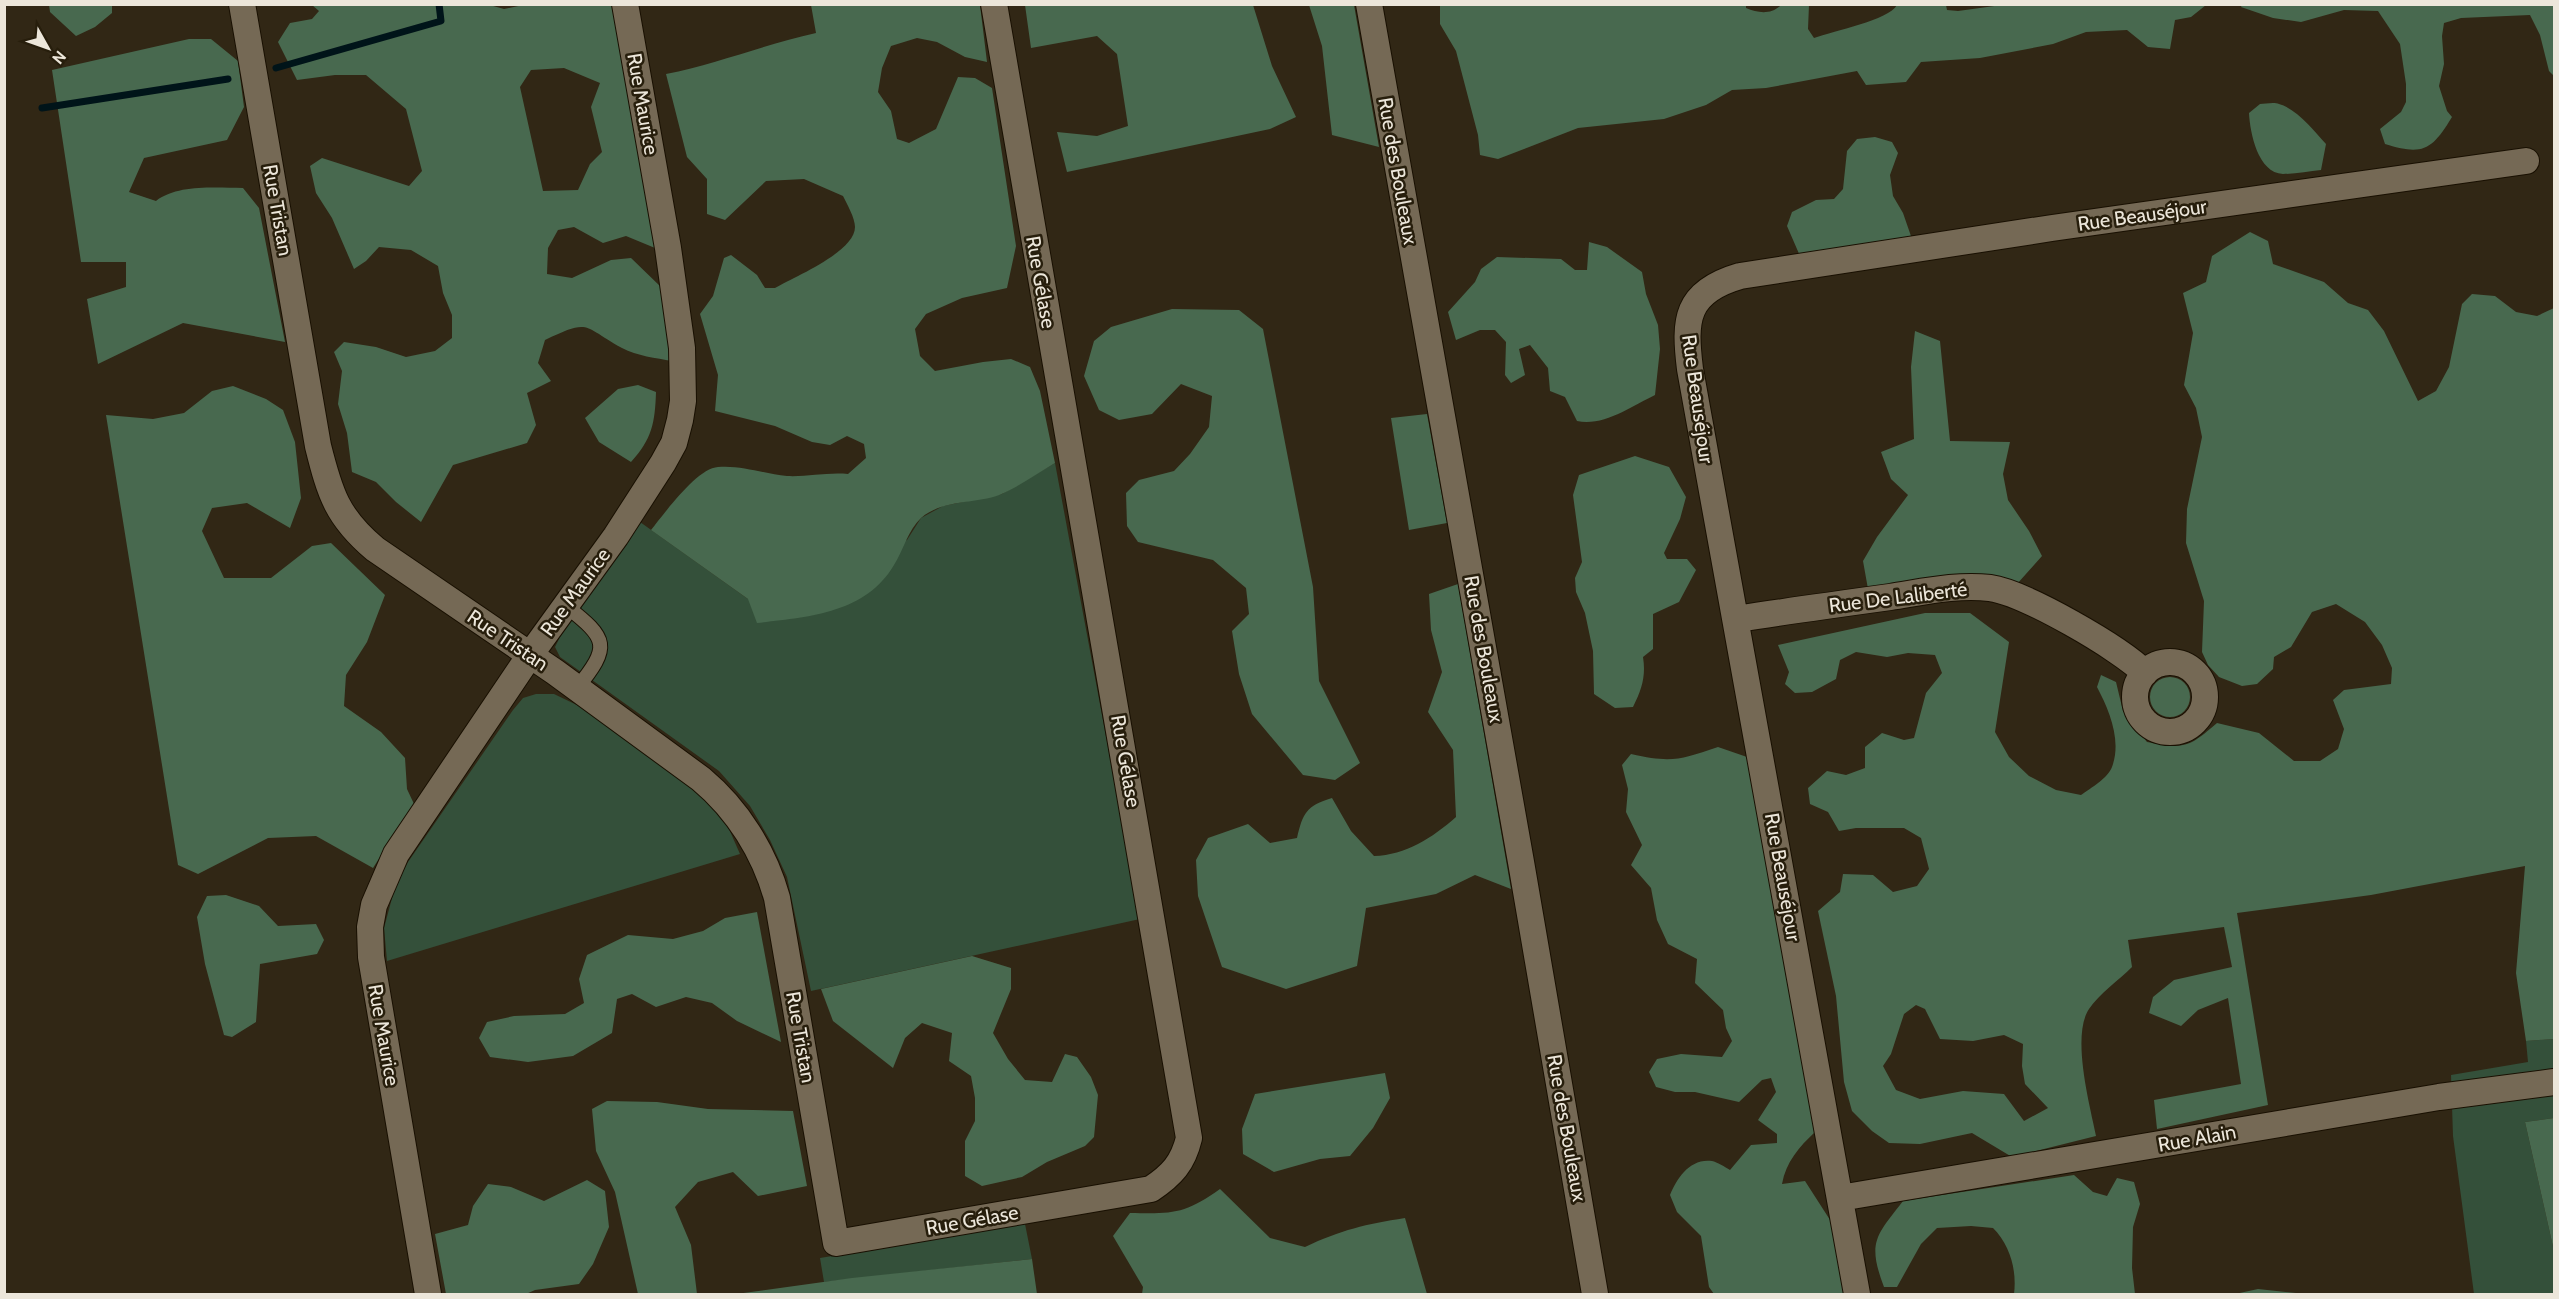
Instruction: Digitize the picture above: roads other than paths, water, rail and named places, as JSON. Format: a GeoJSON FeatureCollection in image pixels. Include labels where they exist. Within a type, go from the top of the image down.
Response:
{"type":"FeatureCollection","features":[{"type":"Feature","properties":{"kind":"street","name":"Rue Tristan"},"geometry":{"type":"LineString","coordinates":[[242,4],[318,446],[332,495],[354,532],[375,549],[577,688],[717,793],[742,825],[770,873],[777,898],[836,1243]]}},
{"type":"Feature","properties":{"kind":"street","name":"Rue Maurice"},"geometry":{"type":"LineString","coordinates":[[428,1294],[371,957],[370,927],[374,905],[396,854],[530,655],[616,536],[663,463],[674,443],[683,401],[682,348],[668,248],[625,4]]}},
{"type":"Feature","properties":{"kind":"street","name":"Rue Gélase"},"geometry":{"type":"LineString","coordinates":[[836,1243],[1151,1189],[1178,1168],[1185,1155],[1189,1138],[1087,534],[1038,270],[994,4]]}},
{"type":"Feature","properties":{"kind":"street","name":"Rue des Bouleaux"},"geometry":{"type":"LineString","coordinates":[[1369,4],[1595,1294]]}},
{"type":"Feature","properties":{"kind":"street","name":"Rue Beauséjour"},"geometry":{"type":"LineString","coordinates":[[1857,1294],[1687,341],[1691,310],[1712,289],[1728,280],[1752,274],[2052,228],[2526,161]]}},
{"type":"Feature","properties":{"kind":"street","name":"Rue De Laliberté"},"geometry":{"type":"LineString","coordinates":[[1737,619],[1942,589],[1991,589],[2008,593],[2075,626],[2115,649],[2145,673]]}},
{"type":"Feature","properties":{"kind":"street","name":"Rue Alain"},"geometry":{"type":"LineString","coordinates":[[1840,1198],[2439,1097],[2554,1082]]}},
{"type":"Feature","properties":{"kind":"lane"},"geometry":{"type":"LineString","coordinates":[[566,606],[592,627],[600,638],[600,654],[577,688]]}},
{"type":"Feature","properties":{"kind":"waterway"},"geometry":{"type":"LineString","coordinates":[[276,68],[441,21],[439,4]]}},
{"type":"Feature","properties":{"kind":"waterway"},"geometry":{"type":"LineString","coordinates":[[42,108],[228,79]]}}]}
